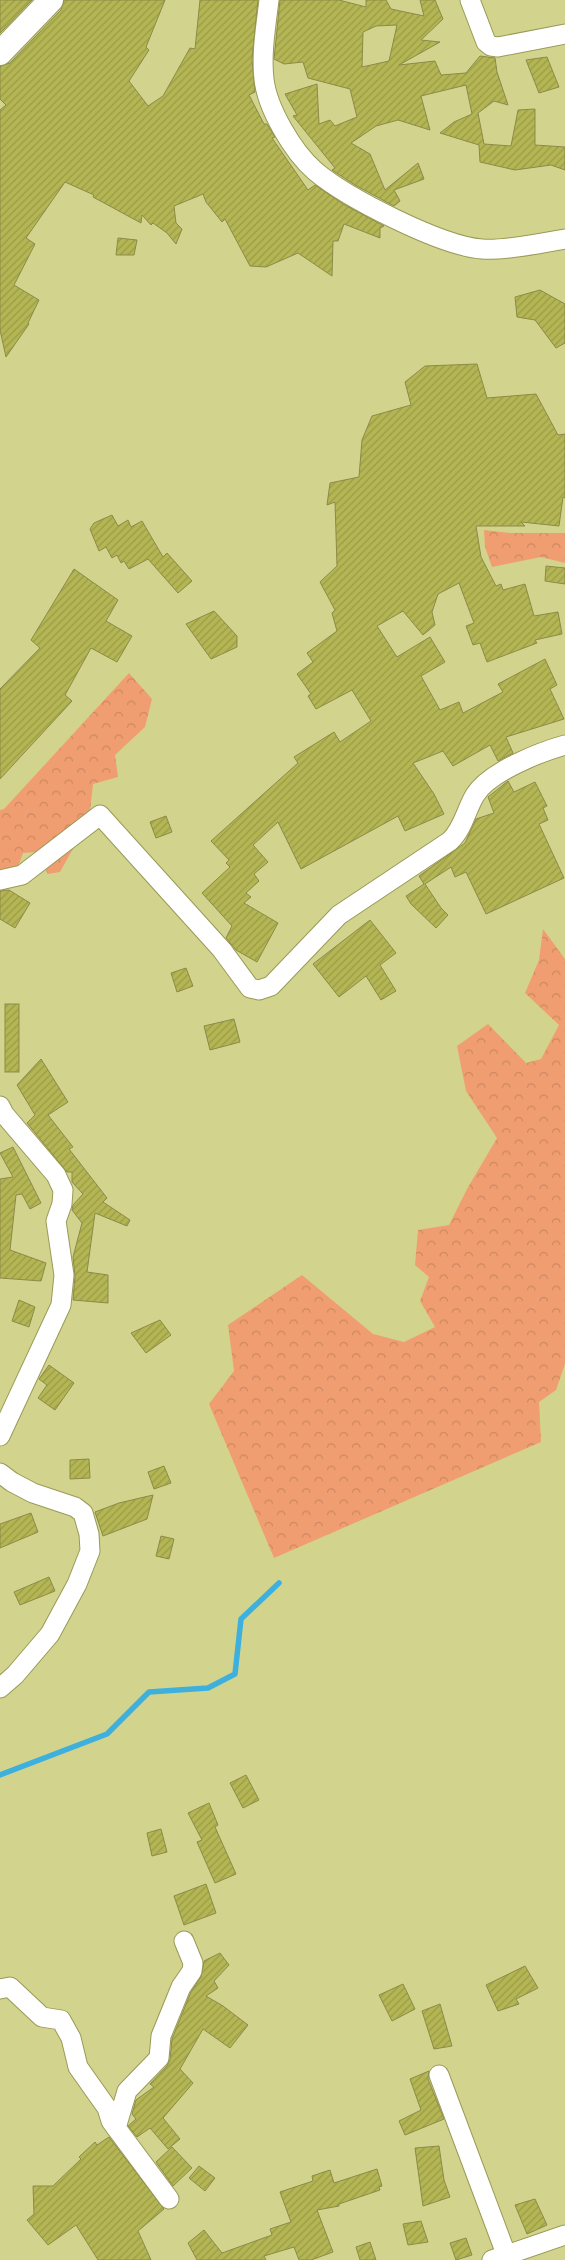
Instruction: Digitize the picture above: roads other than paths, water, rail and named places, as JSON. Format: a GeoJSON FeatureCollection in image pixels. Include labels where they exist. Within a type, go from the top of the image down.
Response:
{"type":"FeatureCollection","features":[{"type":"Feature","properties":{"kind":"main road"},"geometry":{"type":"LineString","coordinates":[[0,53],[51,0]]}},
{"type":"Feature","properties":{"kind":"street"},"geometry":{"type":"LineString","coordinates":[[269,0],[264,44],[264,80],[275,112],[290,140],[315,170],[343,190],[433,237],[482,249],[565,239]]}},
{"type":"Feature","properties":{"kind":"street"},"geometry":{"type":"LineString","coordinates":[[470,0],[486,42],[490,46],[498,47],[565,34]]}},
{"type":"Feature","properties":{"kind":"street"},"geometry":{"type":"LineString","coordinates":[[0,880],[22,875],[100,814],[222,950],[250,988],[259,990],[271,986],[339,915],[450,842],[459,833],[466,811],[477,792],[496,776],[524,759],[565,745]]}},
{"type":"Feature","properties":{"kind":"street"},"geometry":{"type":"LineString","coordinates":[[0,1106],[4,1114],[56,1175],[63,1190],[62,1204],[56,1221],[64,1275],[61,1305],[0,1436]]}},
{"type":"Feature","properties":{"kind":"street"},"geometry":{"type":"LineString","coordinates":[[0,1473],[33,1493],[75,1507],[83,1513],[89,1534],[90,1551],[77,1584],[50,1634],[15,1675],[0,1688]]}},
{"type":"Feature","properties":{"kind":"street"},"geometry":{"type":"LineString","coordinates":[[116,2128],[127,2091],[159,2058],[161,2036],[182,1987],[192,1971],[193,1963],[184,1941]]}},
{"type":"Feature","properties":{"kind":"street"},"geometry":{"type":"LineString","coordinates":[[0,1989],[10,1987],[42,2017],[61,2020],[71,2038],[78,2067],[107,2108],[109,2118],[169,2199]]}},
{"type":"Feature","properties":{"kind":"street"},"geometry":{"type":"LineString","coordinates":[[439,2075],[499,2257],[540,2245],[565,2234]]}},
{"type":"Feature","properties":{"kind":"waterway"},"geometry":{"type":"LineString","coordinates":[[0,1775],[107,1734],[149,1692],[208,1688],[235,1674],[241,1619],[279,1583]]}}]}
